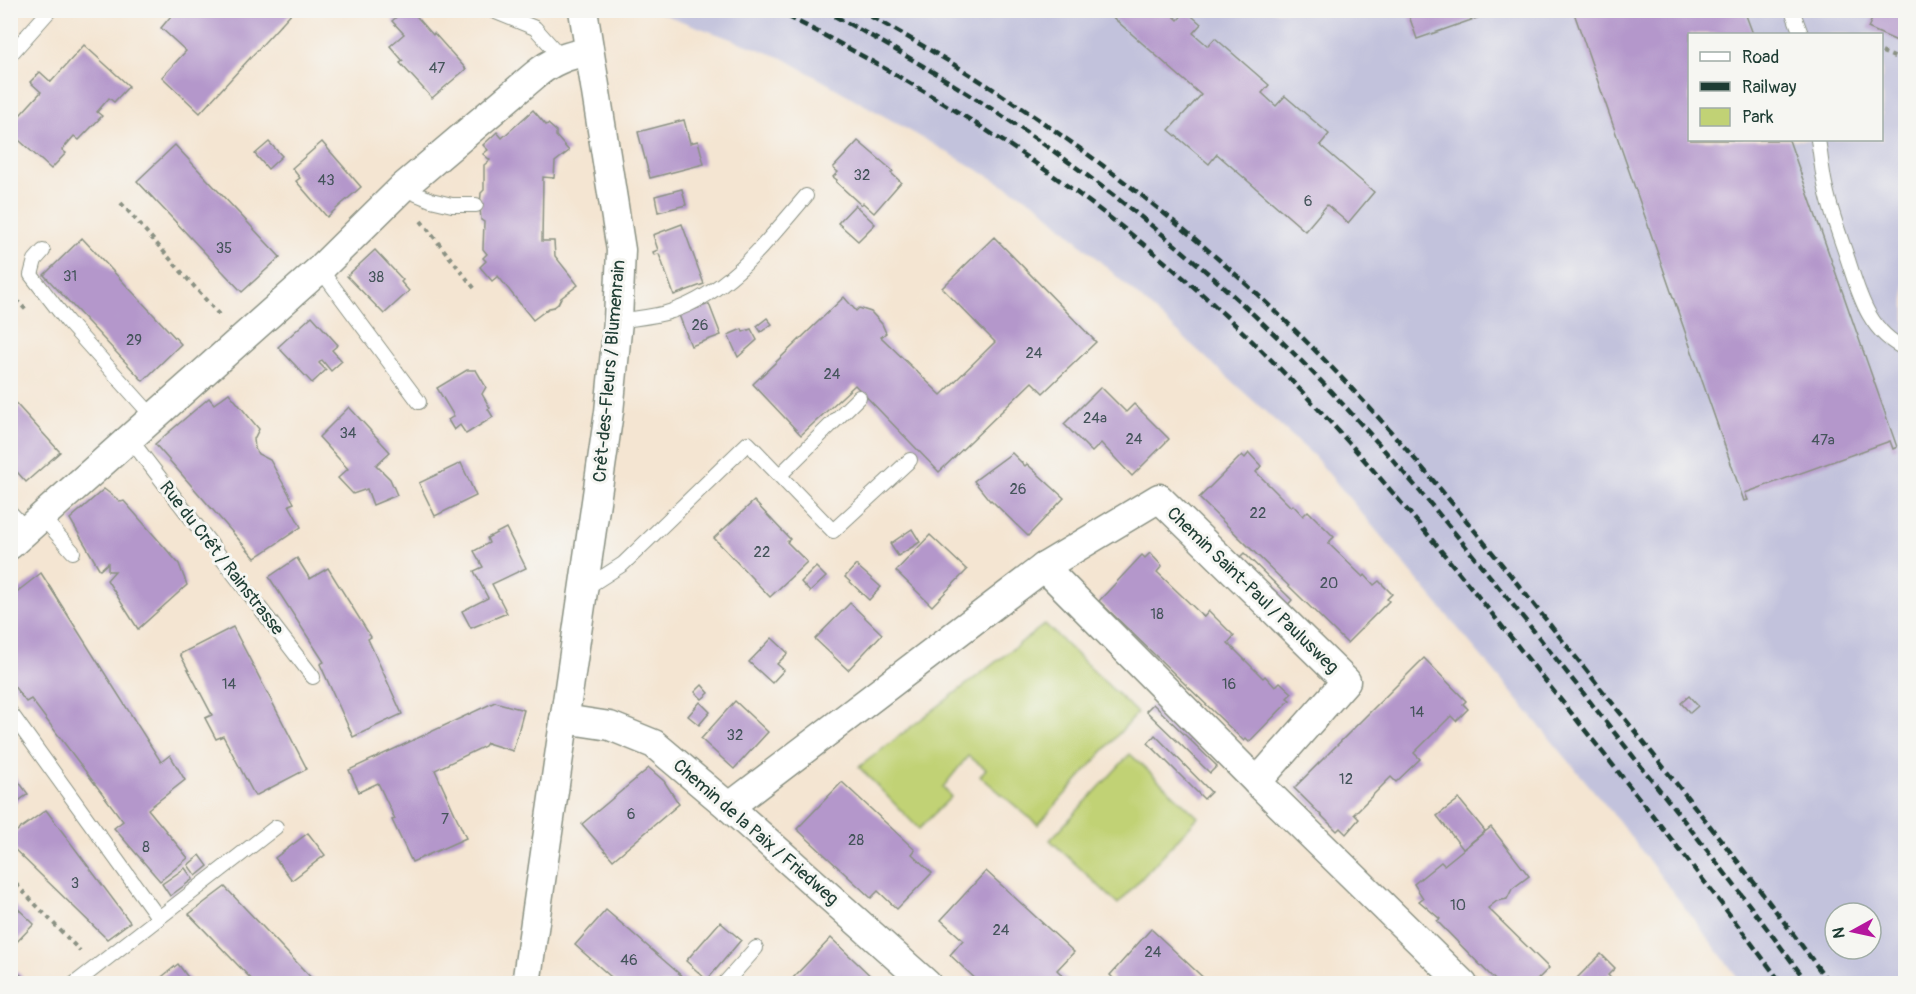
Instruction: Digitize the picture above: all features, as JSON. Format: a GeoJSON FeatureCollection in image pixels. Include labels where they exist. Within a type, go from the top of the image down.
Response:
{"type":"FeatureCollection","features":[{"type":"Feature","properties":{"kind":"street","name":"Crêt-des-Fleurs / Blumenrain"},"geometry":{"type":"LineString","coordinates":[[526,984],[609,412],[618,321],[621,250],[583,10]]}},
{"type":"Feature","properties":{"kind":"street"},"geometry":{"type":"LineString","coordinates":[[23,526],[130,439],[320,269],[400,190],[541,70],[561,57],[589,52]]}},
{"type":"Feature","properties":{"kind":"street","name":"Chemin Saint-Paul / Paulusweg"},"geometry":{"type":"LineString","coordinates":[[729,807],[1044,567],[1159,498],[1346,681],[1257,782]]}},
{"type":"Feature","properties":{"kind":"street"},"geometry":{"type":"LineString","coordinates":[[1044,567],[1257,782],[1463,984]]}},
{"type":"Feature","properties":{"kind":"street","name":"Chemin de la Paix / Friedweg"},"geometry":{"type":"LineString","coordinates":[[564,719],[577,719],[610,726],[654,744],[729,807],[927,984]]}},
{"type":"Feature","properties":{"kind":"lane"},"geometry":{"type":"LineString","coordinates":[[10,55],[50,10]]}},
{"type":"Feature","properties":{"kind":"lane"},"geometry":{"type":"LineString","coordinates":[[491,10],[536,28],[561,57]]}},
{"type":"Feature","properties":{"kind":"lane"},"geometry":{"type":"LineString","coordinates":[[1792,10],[1801,33]]}},
{"type":"Feature","properties":{"kind":"lane"},"geometry":{"type":"LineString","coordinates":[[1818,141],[1833,215],[1863,303],[1880,331],[1905,349]]}},
{"type":"Feature","properties":{"kind":"lane"},"geometry":{"type":"LineString","coordinates":[[400,190],[452,205],[476,205]]}},
{"type":"Feature","properties":{"kind":"lane"},"geometry":{"type":"LineString","coordinates":[[618,321],[671,311],[699,300],[718,288],[741,268],[806,196]]}},
{"type":"Feature","properties":{"kind":"lane"},"geometry":{"type":"LineString","coordinates":[[43,251],[35,260],[31,275],[68,321],[153,417]]}},
{"type":"Feature","properties":{"kind":"lane"},"geometry":{"type":"LineString","coordinates":[[320,269],[419,402]]}},
{"type":"Feature","properties":{"kind":"lane"},"geometry":{"type":"LineString","coordinates":[[780,475],[860,396]]}},
{"type":"Feature","properties":{"kind":"lane","name":"Rue du Crêt / Rainstrasse"},"geometry":{"type":"LineString","coordinates":[[130,439],[313,677]]}},
{"type":"Feature","properties":{"kind":"lane"},"geometry":{"type":"LineString","coordinates":[[584,589],[623,564],[748,443],[833,531],[910,460]]}},
{"type":"Feature","properties":{"kind":"lane"},"geometry":{"type":"LineString","coordinates":[[23,526],[73,552]]}},
{"type":"Feature","properties":{"kind":"lane"},"geometry":{"type":"LineString","coordinates":[[10,712],[158,917]]}},
{"type":"Feature","properties":{"kind":"lane"},"geometry":{"type":"LineString","coordinates":[[74,984],[276,827]]}},
{"type":"Feature","properties":{"kind":"lane"},"geometry":{"type":"LineString","coordinates":[[724,984],[756,948]]}},
{"type":"Feature","properties":{"kind":"path"},"geometry":{"type":"LineString","coordinates":[[1883,53],[1905,62]]}},
{"type":"Feature","properties":{"kind":"path"},"geometry":{"type":"LineString","coordinates":[[400,190],[475,289]]}},
{"type":"Feature","properties":{"kind":"path"},"geometry":{"type":"LineString","coordinates":[[121,203],[228,325]]}},
{"type":"Feature","properties":{"kind":"path"},"geometry":{"type":"LineString","coordinates":[[10,878],[95,967]]}},
{"type":"Feature","properties":{"kind":"shaded area"},"geometry":{"type":"Polygon","coordinates":[[[654,11],[1905,11],[1905,983],[1742,983],[1618,820],[1314,456],[1037,204],[783,58],[654,11]]]}},
{"type":"Feature","properties":{"kind":"green space"},"geometry":{"type":"Polygon","coordinates":[[[1045,624],[1137,713],[1038,825],[980,776],[986,769],[968,756],[943,787],[951,797],[919,829],[859,767],[1045,624]]]}},
{"type":"Feature","properties":{"kind":"green space"},"geometry":{"type":"Polygon","coordinates":[[[1130,754],[1198,817],[1118,904],[1050,840],[1130,754]]]}},
{"type":"Feature","properties":{"kind":"building"},"geometry":{"type":"Polygon","coordinates":[[[176,10],[294,10],[200,113],[162,77],[186,51],[161,28],[176,10]]]}},
{"type":"Feature","properties":{"kind":"building"},"geometry":{"type":"Polygon","coordinates":[[[404,10],[411,10],[466,69],[432,98],[400,63],[403,61],[390,46],[404,34],[392,21],[404,10]]]}},
{"type":"Feature","properties":{"kind":"building"},"geometry":{"type":"Polygon","coordinates":[[[1110,10],[1167,10],[1178,20],[1186,11],[1201,24],[1193,33],[1208,46],[1215,38],[1269,85],[1262,93],[1276,106],[1285,96],[1329,134],[1320,145],[1374,192],[1348,223],[1327,205],[1305,231],[1217,154],[1209,164],[1169,130],[1201,95],[1108,13],[1110,10]]]}},
{"type":"Feature","properties":{"kind":"building"},"geometry":{"type":"Polygon","coordinates":[[[1407,10],[1497,10],[1497,11],[1417,39],[1407,10]]]}},
{"type":"Feature","properties":{"kind":"building"},"geometry":{"type":"Polygon","coordinates":[[[1573,10],[1744,10],[1753,33],[1688,33],[1688,141],[1789,141],[1897,447],[1893,449],[1890,441],[1745,493],[1748,500],[1744,501],[1573,10]]]}},
{"type":"Feature","properties":{"kind":"building"},"geometry":{"type":"Polygon","coordinates":[[[1876,10],[1899,10],[1906,13],[1906,45],[1883,33],[1868,28],[1876,10]]]}},
{"type":"Feature","properties":{"kind":"building"},"geometry":{"type":"Polygon","coordinates":[[[84,45],[129,86],[114,102],[109,98],[97,112],[102,116],[79,140],[74,136],[62,150],[66,153],[51,169],[10,132],[10,126],[41,92],[30,82],[40,72],[51,82],[84,45]]]}},
{"type":"Feature","properties":{"kind":"building"},"geometry":{"type":"Polygon","coordinates":[[[533,110],[546,125],[548,124],[556,131],[556,136],[569,151],[555,162],[554,178],[543,177],[542,241],[554,241],[555,256],[578,285],[561,298],[558,304],[533,320],[498,276],[492,281],[480,267],[486,261],[483,258],[487,254],[483,249],[484,222],[481,220],[480,207],[481,193],[484,190],[484,165],[490,160],[483,154],[488,150],[483,145],[497,132],[502,138],[533,110]]]}},
{"type":"Feature","properties":{"kind":"building"},"geometry":{"type":"Polygon","coordinates":[[[684,120],[690,143],[698,141],[704,164],[650,178],[638,132],[684,120]]]}},
{"type":"Feature","properties":{"kind":"building"},"geometry":{"type":"Polygon","coordinates":[[[858,141],[893,171],[891,173],[901,182],[874,213],[863,203],[861,205],[833,177],[838,172],[833,168],[858,141]]]}},
{"type":"Feature","properties":{"kind":"building"},"geometry":{"type":"Polygon","coordinates":[[[269,142],[282,156],[268,169],[255,154],[269,142]]]}},
{"type":"Feature","properties":{"kind":"building"},"geometry":{"type":"Polygon","coordinates":[[[322,142],[361,187],[327,217],[296,181],[300,178],[292,168],[322,142]]]}},
{"type":"Feature","properties":{"kind":"building"},"geometry":{"type":"Polygon","coordinates":[[[175,145],[280,257],[242,292],[137,181],[175,145]]]}},
{"type":"Feature","properties":{"kind":"building"},"geometry":{"type":"Polygon","coordinates":[[[682,189],[686,205],[658,212],[655,196],[682,189]]]}},
{"type":"Feature","properties":{"kind":"building"},"geometry":{"type":"Polygon","coordinates":[[[855,205],[875,224],[858,241],[838,223],[855,205]]]}},
{"type":"Feature","properties":{"kind":"building"},"geometry":{"type":"Polygon","coordinates":[[[682,224],[704,284],[674,295],[659,254],[654,255],[653,252],[658,250],[653,235],[682,224]]]}},
{"type":"Feature","properties":{"kind":"building"},"geometry":{"type":"Polygon","coordinates":[[[994,237],[1096,342],[1043,393],[1032,382],[939,472],[855,385],[801,435],[753,384],[844,297],[856,311],[859,308],[871,312],[882,324],[886,333],[881,337],[941,395],[995,342],[942,288],[994,237]]]}},
{"type":"Feature","properties":{"kind":"building"},"geometry":{"type":"Polygon","coordinates":[[[82,238],[181,344],[143,381],[44,275],[82,238]]]}},
{"type":"Feature","properties":{"kind":"building"},"geometry":{"type":"Polygon","coordinates":[[[375,250],[403,280],[401,282],[409,291],[384,314],[347,276],[375,250]]]}},
{"type":"Feature","properties":{"kind":"building"},"geometry":{"type":"Polygon","coordinates":[[[709,304],[721,335],[691,346],[679,315],[709,304]]]}},
{"type":"Feature","properties":{"kind":"building"},"geometry":{"type":"Polygon","coordinates":[[[312,316],[338,345],[332,350],[342,361],[331,371],[322,360],[319,363],[326,370],[312,383],[278,347],[312,316]]]}},
{"type":"Feature","properties":{"kind":"building"},"geometry":{"type":"Polygon","coordinates":[[[767,318],[772,324],[761,332],[757,326],[767,318]]]}},
{"type":"Feature","properties":{"kind":"building"},"geometry":{"type":"Polygon","coordinates":[[[742,329],[743,332],[751,329],[757,340],[738,357],[728,335],[742,329]]]}},
{"type":"Feature","properties":{"kind":"building"},"geometry":{"type":"Polygon","coordinates":[[[467,370],[476,370],[486,387],[482,394],[493,417],[466,434],[460,425],[454,430],[448,420],[454,416],[437,388],[467,370]]]}},
{"type":"Feature","properties":{"kind":"building"},"geometry":{"type":"Polygon","coordinates":[[[1101,387],[1126,412],[1134,404],[1169,439],[1132,476],[1101,443],[1092,452],[1064,424],[1101,387]]]}},
{"type":"Feature","properties":{"kind":"building"},"geometry":{"type":"Polygon","coordinates":[[[229,393],[259,429],[254,439],[255,449],[258,454],[270,460],[294,503],[289,505],[301,527],[255,558],[155,444],[209,398],[214,404],[229,393]]]}},
{"type":"Feature","properties":{"kind":"building"},"geometry":{"type":"Polygon","coordinates":[[[10,397],[60,452],[26,482],[10,464],[10,397]]]}},
{"type":"Feature","properties":{"kind":"building"},"geometry":{"type":"Polygon","coordinates":[[[349,407],[390,452],[376,465],[390,479],[397,495],[373,505],[367,489],[353,494],[338,478],[348,469],[319,437],[349,407]]]}},
{"type":"Feature","properties":{"kind":"building"},"geometry":{"type":"Polygon","coordinates":[[[1012,453],[1064,498],[1028,536],[990,501],[974,481],[1012,453]]]}},
{"type":"Feature","properties":{"kind":"building"},"geometry":{"type":"Polygon","coordinates":[[[1249,453],[1261,466],[1256,472],[1291,507],[1293,505],[1303,516],[1308,511],[1334,537],[1328,543],[1363,577],[1365,575],[1374,585],[1379,581],[1392,594],[1387,599],[1389,601],[1347,643],[1199,498],[1242,455],[1245,458],[1249,453]]]}},
{"type":"Feature","properties":{"kind":"building"},"geometry":{"type":"Polygon","coordinates":[[[461,463],[476,496],[435,516],[419,483],[461,463]]]}},
{"type":"Feature","properties":{"kind":"building"},"geometry":{"type":"Polygon","coordinates":[[[104,489],[121,502],[124,501],[179,564],[187,585],[138,629],[107,580],[115,571],[108,571],[108,563],[100,570],[70,519],[104,489]]]}},
{"type":"Feature","properties":{"kind":"building"},"geometry":{"type":"Polygon","coordinates":[[[754,501],[790,539],[787,542],[807,562],[770,597],[714,538],[754,501]]]}},
{"type":"Feature","properties":{"kind":"building"},"geometry":{"type":"Polygon","coordinates":[[[506,528],[526,568],[492,584],[507,613],[471,628],[462,611],[488,598],[474,571],[483,567],[474,551],[489,543],[487,538],[506,528]]]}},
{"type":"Feature","properties":{"kind":"building"},"geometry":{"type":"Polygon","coordinates":[[[912,529],[920,542],[898,556],[890,544],[912,529]]]}},
{"type":"Feature","properties":{"kind":"building"},"geometry":{"type":"Polygon","coordinates":[[[930,535],[967,570],[932,606],[896,571],[930,535]]]}},
{"type":"Feature","properties":{"kind":"building"},"geometry":{"type":"Polygon","coordinates":[[[1150,553],[1162,566],[1157,572],[1204,617],[1209,611],[1234,636],[1228,643],[1263,678],[1265,676],[1275,687],[1280,682],[1292,693],[1287,698],[1290,700],[1249,742],[1246,739],[1244,741],[1099,601],[1142,555],[1145,558],[1150,553]]]}},
{"type":"Feature","properties":{"kind":"building"},"geometry":{"type":"Polygon","coordinates":[[[1244,553],[1292,600],[1285,608],[1237,560],[1244,553]]]}},
{"type":"Feature","properties":{"kind":"building"},"geometry":{"type":"Polygon","coordinates":[[[297,558],[310,579],[328,568],[371,637],[368,639],[402,714],[353,737],[320,664],[324,662],[269,577],[297,558]]]}},
{"type":"Feature","properties":{"kind":"building"},"geometry":{"type":"Polygon","coordinates":[[[856,565],[881,587],[869,600],[845,577],[856,565]]]}},
{"type":"Feature","properties":{"kind":"building"},"geometry":{"type":"Polygon","coordinates":[[[816,567],[826,577],[810,592],[801,582],[816,567]]]}},
{"type":"Feature","properties":{"kind":"building"},"geometry":{"type":"Polygon","coordinates":[[[41,573],[161,762],[170,755],[185,780],[148,809],[188,858],[160,881],[114,828],[123,821],[31,699],[26,702],[10,681],[10,589],[14,594],[41,573]]]}},
{"type":"Feature","properties":{"kind":"building"},"geometry":{"type":"Polygon","coordinates":[[[850,603],[882,634],[848,670],[815,639],[850,603]]]}},
{"type":"Feature","properties":{"kind":"building"},"geometry":{"type":"Polygon","coordinates":[[[233,627],[307,769],[255,796],[223,736],[216,739],[205,718],[212,715],[180,654],[233,627]]]}},
{"type":"Feature","properties":{"kind":"building"},"geometry":{"type":"Polygon","coordinates":[[[772,638],[788,653],[777,664],[784,670],[772,683],[749,662],[772,638]]]}},
{"type":"Feature","properties":{"kind":"building"},"geometry":{"type":"Polygon","coordinates":[[[1424,658],[1466,701],[1463,704],[1468,709],[1456,721],[1451,716],[1414,753],[1420,759],[1396,782],[1391,777],[1354,814],[1359,819],[1346,834],[1340,828],[1337,831],[1294,788],[1424,658]]]}},
{"type":"Feature","properties":{"kind":"building"},"geometry":{"type":"Polygon","coordinates":[[[702,685],[709,693],[702,699],[695,692],[702,685]]]}},
{"type":"Feature","properties":{"kind":"building"},"geometry":{"type":"Polygon","coordinates":[[[1689,696],[1698,706],[1690,713],[1681,703],[1689,696]]]}},
{"type":"Feature","properties":{"kind":"building"},"geometry":{"type":"Polygon","coordinates":[[[735,701],[768,732],[734,769],[701,739],[735,701]]]}},
{"type":"Feature","properties":{"kind":"building"},"geometry":{"type":"Polygon","coordinates":[[[495,702],[524,710],[513,751],[487,743],[435,770],[466,838],[412,862],[378,783],[359,792],[349,770],[495,702]]]}},
{"type":"Feature","properties":{"kind":"building"},"geometry":{"type":"Polygon","coordinates":[[[700,702],[710,712],[699,725],[688,716],[700,702]]]}},
{"type":"Feature","properties":{"kind":"building"},"geometry":{"type":"Polygon","coordinates":[[[1153,704],[1217,766],[1210,773],[1146,711],[1153,704]]]}},
{"type":"Feature","properties":{"kind":"building"},"geometry":{"type":"Polygon","coordinates":[[[1155,735],[1211,792],[1204,799],[1148,743],[1155,735]]]}},
{"type":"Feature","properties":{"kind":"building"},"geometry":{"type":"Polygon","coordinates":[[[649,768],[664,781],[679,804],[613,860],[582,824],[649,768]]]}},
{"type":"Feature","properties":{"kind":"building"},"geometry":{"type":"Polygon","coordinates":[[[10,770],[28,794],[10,807],[10,770]]]}},
{"type":"Feature","properties":{"kind":"building"},"geometry":{"type":"Polygon","coordinates":[[[842,782],[915,850],[912,854],[932,873],[897,909],[878,891],[871,898],[797,829],[842,782]]]}},
{"type":"Feature","properties":{"kind":"building"},"geometry":{"type":"Polygon","coordinates":[[[1459,799],[1485,831],[1463,849],[1437,816],[1459,799]]]}},
{"type":"Feature","properties":{"kind":"building"},"geometry":{"type":"Polygon","coordinates":[[[46,810],[130,922],[107,939],[10,845],[10,836],[46,810]]]}},
{"type":"Feature","properties":{"kind":"building"},"geometry":{"type":"Polygon","coordinates":[[[1491,827],[1529,876],[1512,889],[1507,899],[1497,901],[1488,908],[1549,968],[1533,984],[1499,984],[1437,921],[1440,919],[1419,901],[1423,898],[1414,884],[1441,862],[1444,865],[1491,827]]]}},
{"type":"Feature","properties":{"kind":"building"},"geometry":{"type":"Polygon","coordinates":[[[308,833],[325,855],[292,880],[275,858],[308,833]]]}},
{"type":"Feature","properties":{"kind":"building"},"geometry":{"type":"Polygon","coordinates":[[[200,855],[208,866],[196,876],[188,865],[200,855]]]}},
{"type":"Feature","properties":{"kind":"building"},"geometry":{"type":"Polygon","coordinates":[[[185,868],[193,879],[170,896],[162,884],[185,868]]]}},
{"type":"Feature","properties":{"kind":"building"},"geometry":{"type":"Polygon","coordinates":[[[986,871],[1074,952],[1057,970],[1071,984],[981,984],[950,955],[963,940],[941,920],[986,871]]]}},
{"type":"Feature","properties":{"kind":"building"},"geometry":{"type":"Polygon","coordinates":[[[225,887],[317,984],[256,984],[189,914],[225,887]]]}},
{"type":"Feature","properties":{"kind":"building"},"geometry":{"type":"Polygon","coordinates":[[[10,901],[34,924],[12,947],[10,945],[10,923],[14,919],[10,916],[10,901]]]}},
{"type":"Feature","properties":{"kind":"building"},"geometry":{"type":"Polygon","coordinates":[[[606,910],[691,984],[619,984],[575,945],[606,910]]]}},
{"type":"Feature","properties":{"kind":"building"},"geometry":{"type":"Polygon","coordinates":[[[720,922],[741,940],[707,980],[686,961],[720,922]]]}},
{"type":"Feature","properties":{"kind":"building"},"geometry":{"type":"Polygon","coordinates":[[[1151,929],[1210,984],[1108,984],[1113,978],[1110,975],[1151,929]]]}},
{"type":"Feature","properties":{"kind":"building"},"geometry":{"type":"Polygon","coordinates":[[[831,938],[879,984],[797,984],[792,979],[831,938]]]}},
{"type":"Feature","properties":{"kind":"building"},"geometry":{"type":"Polygon","coordinates":[[[1601,954],[1615,968],[1608,975],[1616,984],[1571,984],[1601,954]]]}},
{"type":"Feature","properties":{"kind":"building"},"geometry":{"type":"Polygon","coordinates":[[[178,964],[193,984],[153,984],[178,964]]]}},
{"type":"Feature","properties":{"kind":"building"},"geometry":{"type":"Polygon","coordinates":[[[10,966],[31,984],[10,984],[10,966]]]}},
{"type":"Feature","properties":{"kind":"railway"},"geometry":{"type":"LineString","coordinates":[[775,10],[896,75],[1012,147],[1123,228],[1176,271],[1269,357],[1348,441],[1423,529],[1658,823],[1782,984]]}},
{"type":"Feature","properties":{"kind":"railway"},"geometry":{"type":"LineString","coordinates":[[823,10],[894,49],[1031,135],[1160,232],[1280,340],[1369,433],[1461,541],[1696,835],[1808,984]]}},
{"type":"Feature","properties":{"kind":"railway"},"geometry":{"type":"LineString","coordinates":[[859,10],[994,90],[1122,180],[1243,281],[1300,335],[1385,425],[1475,531],[1712,828],[1830,984]]}}]}
